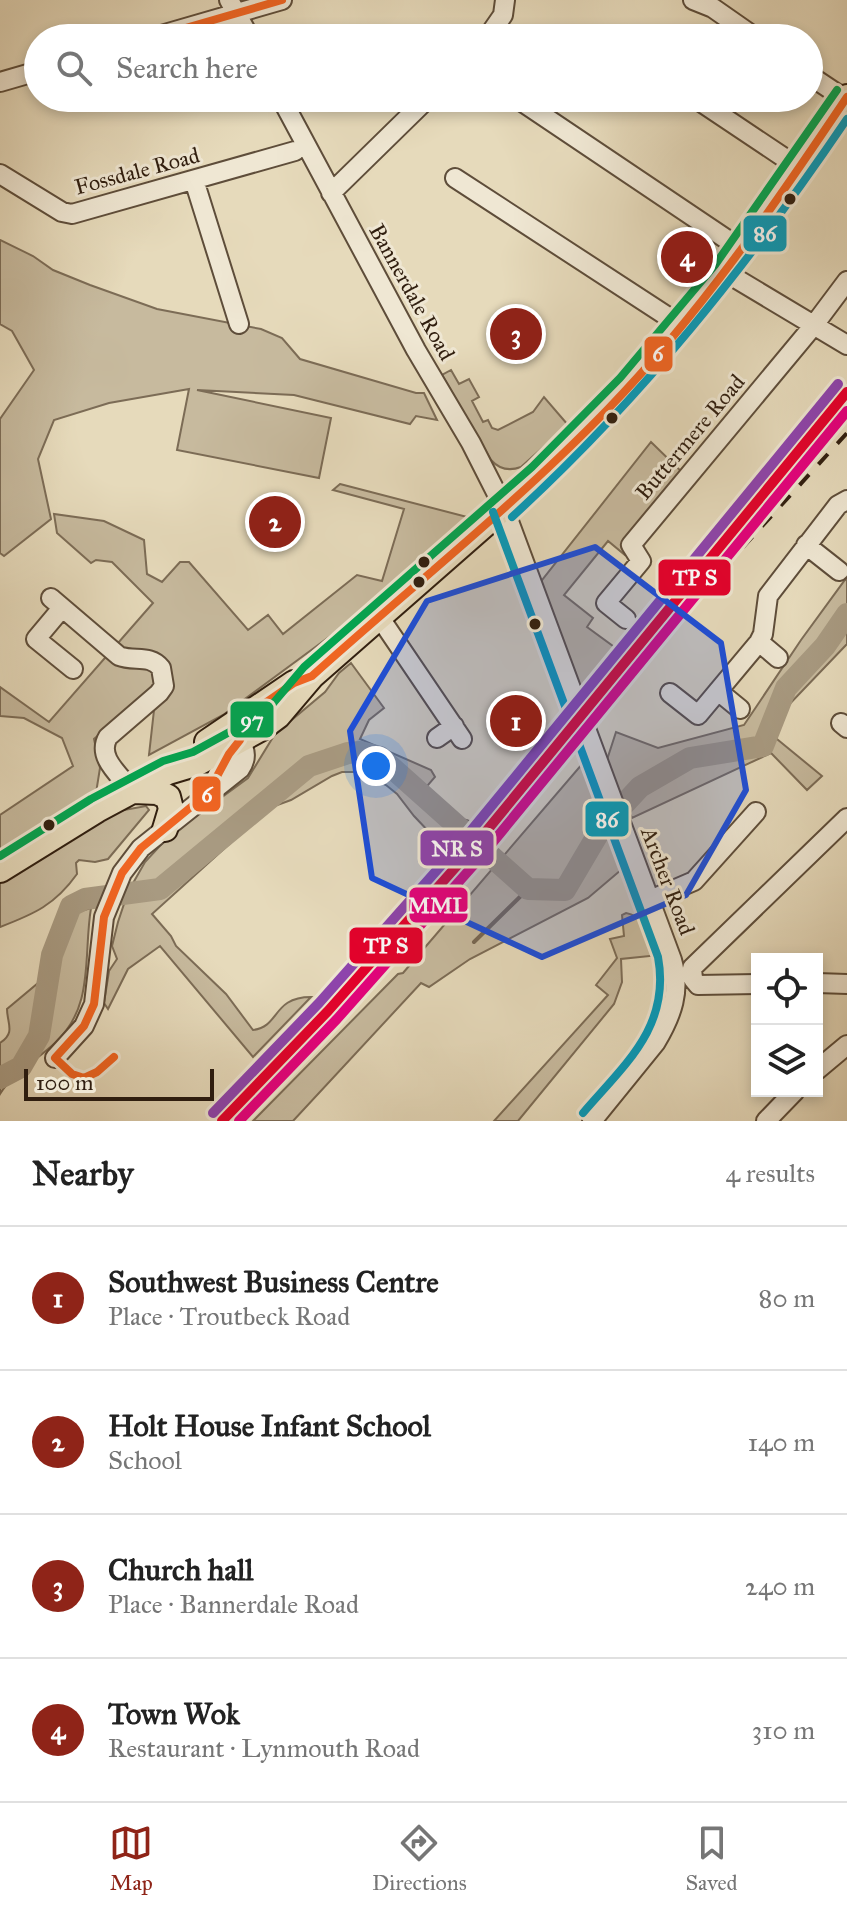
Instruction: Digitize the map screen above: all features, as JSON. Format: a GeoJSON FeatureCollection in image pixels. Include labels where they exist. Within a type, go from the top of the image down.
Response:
{"type":"FeatureCollection","features":[{"type":"Feature","properties":{"kind":"main road"},"geometry":{"type":"LineString","coordinates":[[0,870],[132,791],[168,772],[198,763],[252,712],[303,679],[540,476],[608,409],[682,326],[725,272],[846,100]]}},
{"type":"Feature","properties":{"kind":"main road"},"geometry":{"type":"LineString","coordinates":[[222,739],[210,729],[273,687],[303,679]]}},
{"type":"Feature","properties":{"kind":"main road"},"geometry":{"type":"LineString","coordinates":[[168,772],[186,756],[278,716],[303,679]]}},
{"type":"Feature","properties":{"kind":"main road"},"geometry":{"type":"LineString","coordinates":[[132,791],[157,792],[168,797],[171,809],[165,829]]}},
{"type":"Feature","properties":{"kind":"street"},"geometry":{"type":"LineString","coordinates":[[187,24],[233,6],[282,0]]}},
{"type":"Feature","properties":{"kind":"street"},"geometry":{"type":"LineString","coordinates":[[497,24],[503,15],[505,0]]}},
{"type":"Feature","properties":{"kind":"street"},"geometry":{"type":"LineString","coordinates":[[693,0],[713,8],[736,24]]}},
{"type":"Feature","properties":{"kind":"street"},"geometry":{"type":"LineString","coordinates":[[233,6],[243,24]]}},
{"type":"Feature","properties":{"kind":"street"},"geometry":{"type":"LineString","coordinates":[[0,82],[24,75]]}},
{"type":"Feature","properties":{"kind":"street"},"geometry":{"type":"LineString","coordinates":[[823,84],[846,100]]}},
{"type":"Feature","properties":{"kind":"street","name":"Bannerdale Road"},"geometry":{"type":"LineString","coordinates":[[288,112],[504,508]]}},
{"type":"Feature","properties":{"kind":"street"},"geometry":{"type":"LineString","coordinates":[[331,193],[414,112]]}},
{"type":"Feature","properties":{"kind":"street"},"geometry":{"type":"LineString","coordinates":[[537,112],[741,249]]}},
{"type":"Feature","properties":{"kind":"street"},"geometry":{"type":"LineString","coordinates":[[716,112],[798,167]]}},
{"type":"Feature","properties":{"kind":"street","name":"Fossdale Road"},"geometry":{"type":"LineString","coordinates":[[0,174],[62,212],[72,214],[295,151]]}},
{"type":"Feature","properties":{"kind":"street"},"geometry":{"type":"LineString","coordinates":[[455,178],[682,326]]}},
{"type":"Feature","properties":{"kind":"street"},"geometry":{"type":"LineString","coordinates":[[194,180],[239,324]]}},
{"type":"Feature","properties":{"kind":"street"},"geometry":{"type":"LineString","coordinates":[[725,272],[847,345]]}},
{"type":"Feature","properties":{"kind":"street","name":"Buttermere Road"},"geometry":{"type":"LineString","coordinates":[[626,619],[606,603],[641,561],[631,545],[847,281]]}},
{"type":"Feature","properties":{"kind":"street"},"geometry":{"type":"LineString","coordinates":[[670,693],[698,715],[759,642],[768,596],[838,505],[847,500]]}},
{"type":"Feature","properties":{"kind":"street","name":"Archer Road"},"geometry":{"type":"LineString","coordinates":[[504,508],[675,970],[675,1002],[656,1042],[592,1121]]}},
{"type":"Feature","properties":{"kind":"street"},"geometry":{"type":"LineString","coordinates":[[806,545],[839,571]]}},
{"type":"Feature","properties":{"kind":"street"},"geometry":{"type":"LineString","coordinates":[[73,669],[36,639],[56,603],[119,656],[128,660],[150,659],[161,668],[164,686],[159,693],[108,737],[104,744],[105,756],[132,791]]}},
{"type":"Feature","properties":{"kind":"street"},"geometry":{"type":"LineString","coordinates":[[378,615],[458,733],[437,738]]}},
{"type":"Feature","properties":{"kind":"street"},"geometry":{"type":"LineString","coordinates":[[759,642],[778,658]]}},
{"type":"Feature","properties":{"kind":"street"},"geometry":{"type":"LineString","coordinates":[[718,691],[740,709]]}},
{"type":"Feature","properties":{"kind":"street"},"geometry":{"type":"LineString","coordinates":[[55,1058],[84,1026],[94,1004],[104,917],[111,896],[133,857],[208,793],[229,754],[222,739]]}},
{"type":"Feature","properties":{"kind":"street"},"geometry":{"type":"LineString","coordinates":[[650,900],[694,881],[756,812]]}},
{"type":"Feature","properties":{"kind":"street"},"geometry":{"type":"LineString","coordinates":[[751,984],[699,985],[695,983],[692,971],[694,964],[847,818]]}},
{"type":"Feature","properties":{"kind":"street"},"geometry":{"type":"LineString","coordinates":[[823,983],[847,984]]}},
{"type":"Feature","properties":{"kind":"street"},"geometry":{"type":"LineString","coordinates":[[823,1065],[847,1045]]}},
{"type":"Feature","properties":{"kind":"street"},"geometry":{"type":"LineString","coordinates":[[766,1121],[789,1097]]}},
{"type":"Feature","properties":{"kind":"highlighted area"},"geometry":{"type":"Polygon","coordinates":[[[595,547],[721,643],[746,790],[686,895],[542,957],[372,878],[350,731],[427,601],[595,547]]]}},
{"type":"Feature","properties":{"kind":"shaded area"},"geometry":{"type":"Polygon","coordinates":[[[0,240],[53,270],[90,285],[157,309],[261,329],[282,338],[300,359],[424,393],[437,420],[416,416],[410,424],[294,395],[197,390],[331,418],[319,478],[177,450],[189,389],[109,403],[54,420],[38,459],[51,519],[4,556],[0,553],[0,419],[34,370],[12,331],[0,324],[0,240]]]}},
{"type":"Feature","properties":{"kind":"shaded area"},"geometry":{"type":"Polygon","coordinates":[[[451,370],[459,384],[469,379],[479,397],[472,401],[483,422],[488,420],[492,428],[498,430],[533,412],[544,397],[568,425],[521,467],[501,467],[491,460],[442,375],[451,370]]]}},
{"type":"Feature","properties":{"kind":"shaded area"},"geometry":{"type":"Polygon","coordinates":[[[651,442],[688,478],[625,555],[608,541],[564,595],[593,618],[587,627],[617,649],[581,694],[539,584],[651,442]]]}},
{"type":"Feature","properties":{"kind":"shaded area"},"geometry":{"type":"Polygon","coordinates":[[[340,484],[471,518],[352,620],[223,715],[149,755],[154,710],[138,703],[94,739],[100,768],[96,793],[0,855],[0,815],[73,766],[62,738],[24,718],[0,716],[0,687],[49,722],[153,603],[112,562],[96,560],[91,563],[57,533],[54,514],[104,521],[144,540],[147,574],[162,582],[180,562],[189,562],[248,630],[268,615],[283,634],[357,575],[382,581],[404,509],[333,490],[340,484]]]}},
{"type":"Feature","properties":{"kind":"shaded area"},"geometry":{"type":"Polygon","coordinates":[[[847,577],[847,644],[781,713],[772,735],[822,776],[807,790],[771,753],[632,818],[605,766],[616,732],[658,748],[744,725],[847,577]]]}},
{"type":"Feature","properties":{"kind":"shaded area"},"geometry":{"type":"Polygon","coordinates":[[[351,663],[384,708],[369,720],[360,739],[431,770],[435,777],[415,800],[449,822],[466,820],[473,828],[449,853],[386,785],[356,772],[332,776],[291,800],[269,808],[152,914],[176,946],[226,994],[253,1030],[268,1024],[289,1002],[311,997],[253,1057],[160,946],[128,969],[108,1009],[104,1003],[109,971],[117,959],[112,946],[118,922],[128,892],[145,862],[169,836],[248,778],[275,734],[325,692],[351,663]]]}},
{"type":"Feature","properties":{"kind":"shaded area"},"geometry":{"type":"Polygon","coordinates":[[[583,763],[628,864],[588,898],[470,959],[429,987],[421,983],[293,1121],[253,1121],[398,974],[403,973],[583,763]]]}},
{"type":"Feature","properties":{"kind":"shaded area"},"geometry":{"type":"Polygon","coordinates":[[[146,806],[149,810],[108,859],[95,862],[79,860],[76,863],[77,874],[52,901],[34,913],[0,927],[0,882],[113,812],[146,806]]]}},
{"type":"Feature","properties":{"kind":"shaded area"},"geometry":{"type":"Polygon","coordinates":[[[91,908],[85,980],[76,1013],[68,1029],[55,1043],[18,1073],[0,1094],[0,1043],[10,1028],[7,1009],[38,983],[56,956],[71,914],[91,908]]]}},
{"type":"Feature","properties":{"kind":"shaded area"},"geometry":{"type":"Polygon","coordinates":[[[626,913],[643,923],[660,955],[621,959],[622,982],[614,1004],[518,1121],[494,1121],[608,995],[596,985],[617,958],[610,939],[624,936],[622,915],[626,913]]]}},
{"type":"Feature","properties":{"kind":"waterway"},"geometry":{"type":"LineString","coordinates":[[0,1078],[21,1067],[39,1036],[52,955],[71,906],[85,899],[160,889],[309,766],[348,753],[360,752],[380,757],[528,889],[565,890],[601,829],[640,787],[690,758],[763,746],[786,688],[825,646],[847,614]]}},
{"type":"Feature","properties":{"kind":"waterway"},"geometry":{"type":"LineString","coordinates":[[474,942],[528,889]]}},
{"type":"Feature","properties":{"kind":"railway"},"geometry":{"type":"LineString","coordinates":[[611,692],[847,433]]}},
{"type":"Feature","properties":{"kind":"transit line","name":"6"},"geometry":{"type":"LineString","coordinates":[[199,24],[282,0]]}},
{"type":"Feature","properties":{"kind":"transit line","name":"97"},"geometry":{"type":"LineString","coordinates":[[823,110],[837,90]]}},
{"type":"Feature","properties":{"kind":"transit line","name":"6"},"geometry":{"type":"LineString","coordinates":[[55,1058],[84,1026],[94,1004],[104,917],[122,873],[141,848],[208,793],[240,740],[252,712],[294,683],[312,676],[500,512],[608,409],[705,297],[764,219],[847,97]]}},
{"type":"Feature","properties":{"kind":"transit line","name":"97"},"geometry":{"type":"LineString","coordinates":[[0,856],[91,799],[163,761],[193,752],[270,707],[304,667],[532,467],[620,378],[715,265],[822,112]]}},
{"type":"Feature","properties":{"kind":"transit line","name":"86"},"geometry":{"type":"LineString","coordinates":[[512,517],[606,425],[692,328],[771,226],[847,119]]}},
{"type":"Feature","properties":{"kind":"transit line"},"geometry":{"type":"LineString","coordinates":[[213,1113],[319,1003],[461,843],[838,384]]}},
{"type":"Feature","properties":{"kind":"transit line"},"geometry":{"type":"LineString","coordinates":[[222,1121],[328,1011],[470,851],[847,392]]}},
{"type":"Feature","properties":{"kind":"transit line","name":"MML"},"geometry":{"type":"LineString","coordinates":[[239,1121],[337,1019],[479,859],[847,411]]}},
{"type":"Feature","properties":{"kind":"transit line","name":"86"},"geometry":{"type":"LineString","coordinates":[[493,512],[658,957],[658,1004],[651,1024],[628,1061],[583,1113]]}},
{"type":"Feature","properties":{"kind":"transit line","name":"6"},"geometry":{"type":"LineString","coordinates":[[55,1058],[72,1074],[84,1078],[97,1072],[114,1057]]}},
{"type":"Feature","properties":{"kind":"place","name":"Town Wok"},"geometry":{"type":"Point","coordinates":[687,257]}},
{"type":"Feature","properties":{"kind":"place","name":"Church hall"},"geometry":{"type":"Point","coordinates":[516,334]}},
{"type":"Feature","properties":{"kind":"place","name":"Holt House Infant School"},"geometry":{"type":"Point","coordinates":[275,522]}},
{"type":"Feature","properties":{"kind":"place","name":"Southwest Business Centre"},"geometry":{"type":"Point","coordinates":[516,721]}}]}
